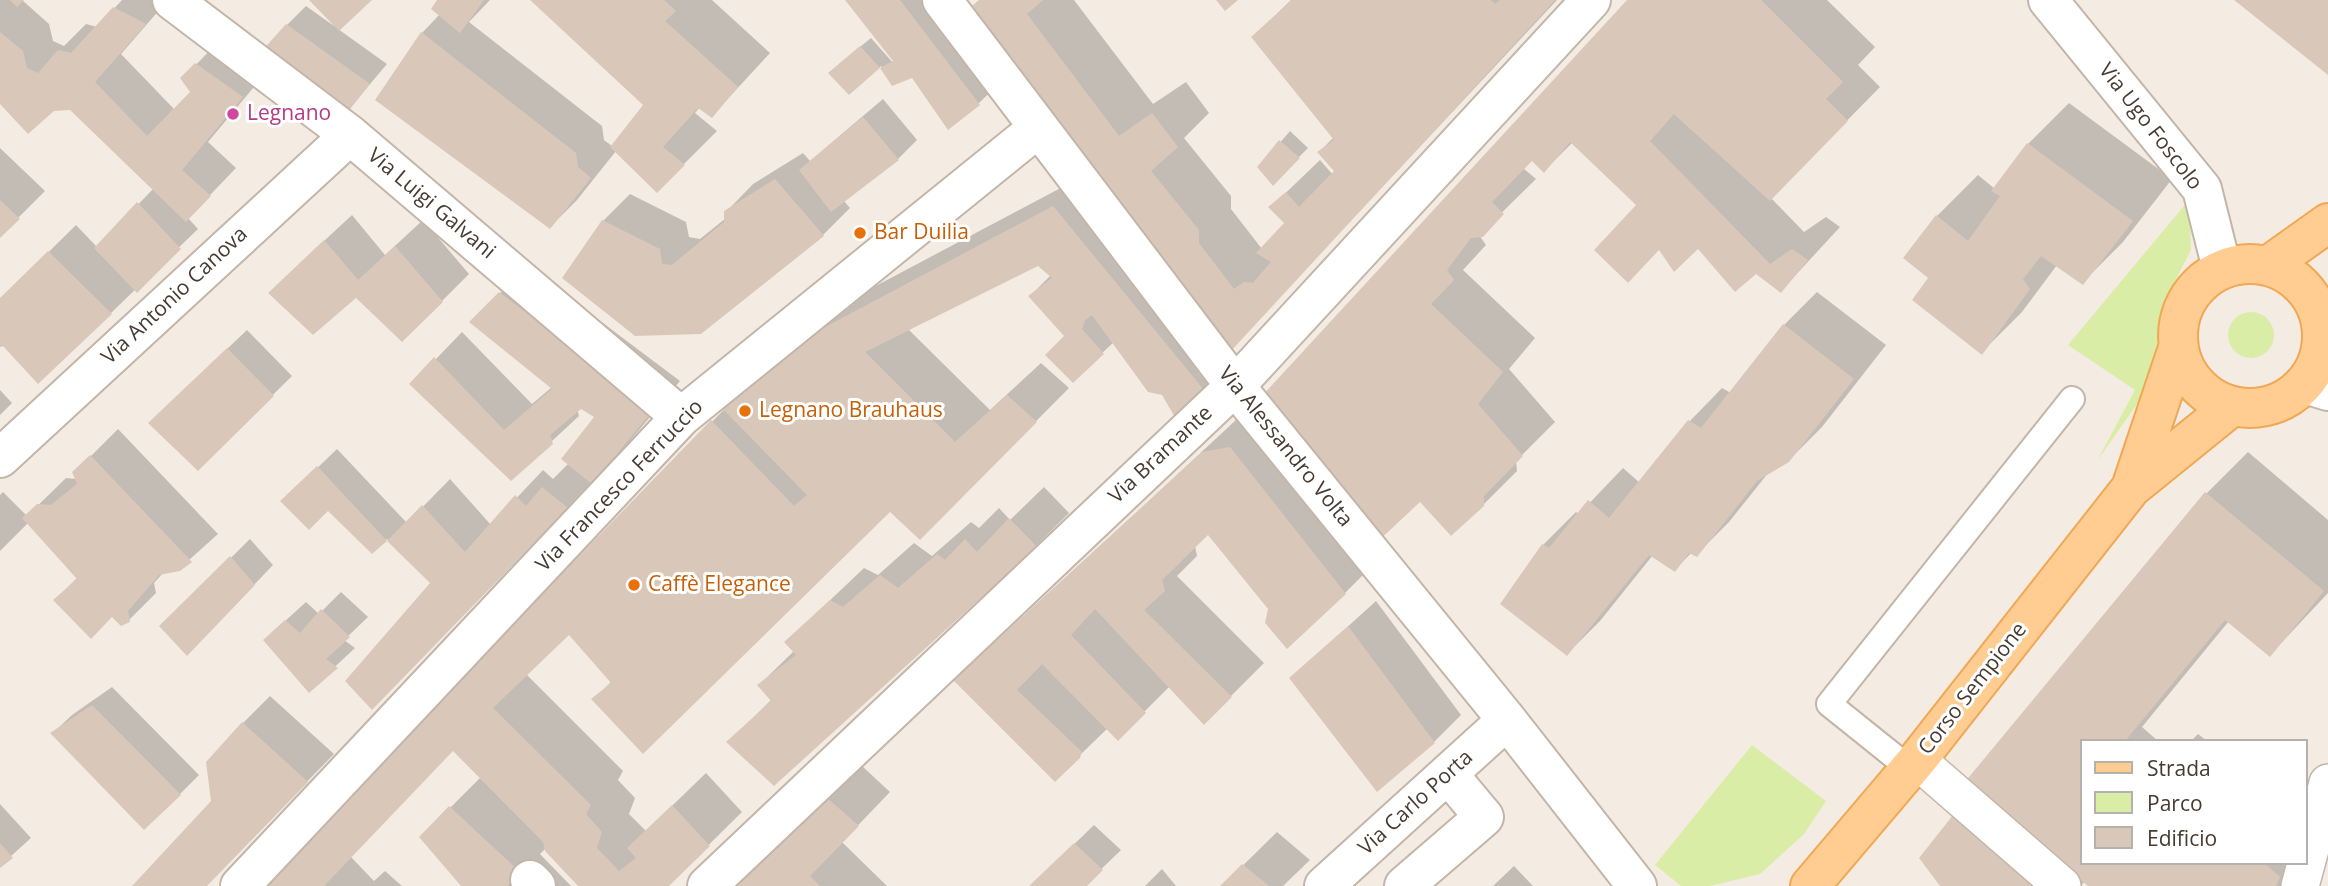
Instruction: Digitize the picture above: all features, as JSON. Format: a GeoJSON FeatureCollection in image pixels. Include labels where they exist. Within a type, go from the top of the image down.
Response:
{"type":"FeatureCollection","features":[{"type":"Feature","properties":{"kind":"main road"},"geometry":{"type":"LineString","coordinates":[[2269,265],[2328,223]]}},
{"type":"Feature","properties":{"kind":"main road"},"geometry":{"type":"LineString","coordinates":[[2222,269],[2239,264],[2269,265],[2321,288],[2323,334],[2317,387],[2257,409],[2231,407]]}},
{"type":"Feature","properties":{"kind":"main road","name":"Corso Sempione"},"geometry":{"type":"LineString","coordinates":[[2131,488],[2178,348],[2178,320],[2190,294],[2222,269]]}},
{"type":"Feature","properties":{"kind":"main road","name":"Corso Sempione"},"geometry":{"type":"LineString","coordinates":[[1811,886],[1913,765],[2131,488],[2231,407],[2208,397],[2187,374],[2178,348]]}},
{"type":"Feature","properties":{"kind":"street","name":"Via Luigi Galvani"},"geometry":{"type":"LineString","coordinates":[[172,0],[350,135],[681,417]]}},
{"type":"Feature","properties":{"kind":"street","name":"Via Bramante"},"geometry":{"type":"LineString","coordinates":[[707,886],[1235,386],[1591,0]]}},
{"type":"Feature","properties":{"kind":"street","name":"Via Ugo Foscolo"},"geometry":{"type":"LineString","coordinates":[[2048,0],[2202,189],[2222,269]]}},
{"type":"Feature","properties":{"kind":"street","name":"Via Alessandro Volta"},"geometry":{"type":"LineString","coordinates":[[946,2],[1038,128],[1235,386],[1507,720],[1637,886]]}},
{"type":"Feature","properties":{"kind":"street","name":"Via Francesco Ferruccio"},"geometry":{"type":"LineString","coordinates":[[240,886],[681,417],[1038,128]]}},
{"type":"Feature","properties":{"kind":"street","name":"Via Antonio Canova"},"geometry":{"type":"LineString","coordinates":[[0,458],[350,135]]}},
{"type":"Feature","properties":{"kind":"street","name":"Via Carlo Porta"},"geometry":{"type":"LineString","coordinates":[[1324,886],[1507,720]]}},
{"type":"Feature","properties":{"kind":"street"},"geometry":{"type":"LineString","coordinates":[[1913,765],[2062,886]]}},
{"type":"Feature","properties":{"kind":"street"},"geometry":{"type":"LineString","coordinates":[[1404,886],[1484,817],[1448,774]]}},
{"type":"Feature","properties":{"kind":"street"},"geometry":{"type":"LineString","coordinates":[[2307,860],[2328,783]]}},
{"type":"Feature","properties":{"kind":"street"},"geometry":{"type":"LineString","coordinates":[[2300,886],[2306,865]]}},
{"type":"Feature","properties":{"kind":"lane"},"geometry":{"type":"LineString","coordinates":[[1913,765],[1829,704],[2072,399]]}},
{"type":"Feature","properties":{"kind":"green space"},"geometry":{"type":"Polygon","coordinates":[[[2189,200],[2191,250],[2166,299],[2157,343],[2140,400],[2097,461],[2135,390],[2068,345],[2189,200]]]}},
{"type":"Feature","properties":{"kind":"green space"},"geometry":{"type":"Polygon","coordinates":[[[2251,312],[2267,319],[2274,335],[2267,351],[2251,358],[2235,351],[2228,335],[2235,319],[2251,312]]]}},
{"type":"Feature","properties":{"kind":"green space"},"geometry":{"type":"Polygon","coordinates":[[[1752,745],[1826,801],[1804,834],[1760,874],[1710,886],[1681,886],[1655,865],[1752,745]]]}},
{"type":"Feature","properties":{"kind":"building"},"geometry":{"type":"Polygon","coordinates":[[[10,0],[24,0],[17,7],[10,0]]]}},
{"type":"Feature","properties":{"kind":"building"},"geometry":{"type":"Polygon","coordinates":[[[309,0],[372,0],[339,31],[309,0]]]}},
{"type":"Feature","properties":{"kind":"building"},"geometry":{"type":"Polygon","coordinates":[[[437,0],[484,0],[460,33],[431,9],[437,0]]]}},
{"type":"Feature","properties":{"kind":"building"},"geometry":{"type":"Polygon","coordinates":[[[530,0],[664,0],[676,11],[665,21],[738,87],[712,118],[698,108],[663,147],[685,165],[657,193],[610,147],[643,105],[530,0]]]}},
{"type":"Feature","properties":{"kind":"building"},"geometry":{"type":"Polygon","coordinates":[[[845,0],[900,0],[980,105],[948,130],[912,78],[892,86],[880,68],[893,61],[845,0]]]}},
{"type":"Feature","properties":{"kind":"building"},"geometry":{"type":"Polygon","coordinates":[[[979,0],[1043,0],[1027,14],[1119,136],[1152,113],[1178,147],[1151,171],[1199,230],[1199,243],[1234,289],[1244,282],[1253,283],[1271,262],[1256,253],[1284,223],[1268,207],[1286,192],[1299,207],[1334,171],[1317,152],[1334,140],[1251,37],[1292,0],[1491,0],[1495,4],[1500,0],[1555,0],[1231,351],[966,11],[979,0]]]}},
{"type":"Feature","properties":{"kind":"building"},"geometry":{"type":"Polygon","coordinates":[[[1216,0],[1238,0],[1225,11],[1216,0]]]}},
{"type":"Feature","properties":{"kind":"building"},"geometry":{"type":"Polygon","coordinates":[[[1627,0],[1761,0],[1843,82],[1826,99],[1848,121],[1770,201],[1674,114],[1650,141],[1770,264],[1792,249],[1808,260],[1781,293],[1756,274],[1735,292],[1698,249],[1674,272],[1659,250],[1628,283],[1594,250],[1636,205],[1570,142],[1544,173],[1532,161],[1492,202],[1504,214],[1483,237],[1471,238],[1447,270],[1454,280],[1431,304],[1503,372],[1478,404],[1523,456],[1484,496],[1484,506],[1451,536],[1420,502],[1374,545],[1261,397],[1627,0]]]}},
{"type":"Feature","properties":{"kind":"building"},"geometry":{"type":"Polygon","coordinates":[[[2234,0],[2328,0],[2328,75],[2234,0]]]}},
{"type":"Feature","properties":{"kind":"building"},"geometry":{"type":"Polygon","coordinates":[[[113,7],[146,24],[95,82],[147,136],[190,92],[180,78],[195,63],[243,97],[182,170],[211,196],[186,222],[70,110],[54,111],[28,134],[0,104],[0,32],[23,51],[27,68],[38,73],[58,50],[71,53],[113,7]]]}},
{"type":"Feature","properties":{"kind":"building"},"geometry":{"type":"Polygon","coordinates":[[[286,24],[370,84],[343,118],[260,53],[286,24]]]}},
{"type":"Feature","properties":{"kind":"building"},"geometry":{"type":"Polygon","coordinates":[[[421,32],[576,153],[578,167],[591,178],[550,229],[375,100],[421,32]]]}},
{"type":"Feature","properties":{"kind":"building"},"geometry":{"type":"Polygon","coordinates":[[[860,46],[880,68],[849,95],[828,73],[860,46]]]}},
{"type":"Feature","properties":{"kind":"building"},"geometry":{"type":"Polygon","coordinates":[[[863,117],[899,160],[831,212],[799,170],[863,117]]]}},
{"type":"Feature","properties":{"kind":"building"},"geometry":{"type":"Polygon","coordinates":[[[1279,140],[1300,158],[1273,186],[1257,167],[1279,140]]]}},
{"type":"Feature","properties":{"kind":"building"},"geometry":{"type":"Polygon","coordinates":[[[2027,143],[2133,221],[2083,285],[2041,256],[2023,279],[2030,289],[1982,355],[1912,300],[1928,278],[1903,258],[1936,215],[1968,241],[2000,196],[1991,191],[2027,143]]]}},
{"type":"Feature","properties":{"kind":"building"},"geometry":{"type":"Polygon","coordinates":[[[775,179],[824,236],[701,334],[635,336],[562,278],[602,220],[660,249],[662,264],[672,265],[724,222],[724,211],[775,179]]]}},
{"type":"Feature","properties":{"kind":"building"},"geometry":{"type":"Polygon","coordinates":[[[0,200],[20,219],[0,238],[0,200]]]}},
{"type":"Feature","properties":{"kind":"building"},"geometry":{"type":"Polygon","coordinates":[[[137,202],[181,249],[137,293],[94,248],[137,202]]]}},
{"type":"Feature","properties":{"kind":"building"},"geometry":{"type":"Polygon","coordinates":[[[1053,206],[1204,390],[1176,419],[1162,395],[1148,392],[1092,315],[1085,320],[1082,329],[1104,354],[1073,383],[1045,355],[1064,336],[1028,296],[1052,278],[1038,266],[865,352],[955,442],[1007,395],[1037,422],[920,540],[890,512],[643,754],[591,699],[611,683],[569,635],[493,708],[591,805],[586,814],[602,832],[597,848],[619,871],[636,858],[627,848],[672,805],[710,846],[669,886],[578,886],[545,851],[543,842],[453,751],[324,886],[268,886],[544,592],[711,420],[794,506],[807,495],[723,409],[755,379],[801,340],[1053,206]]]}},
{"type":"Feature","properties":{"kind":"building"},"geometry":{"type":"Polygon","coordinates":[[[324,240],[358,280],[395,246],[443,302],[402,342],[356,298],[313,335],[268,293],[324,240]]]}},
{"type":"Feature","properties":{"kind":"building"},"geometry":{"type":"Polygon","coordinates":[[[48,251],[112,314],[38,384],[2,345],[0,347],[0,298],[48,251]]]}},
{"type":"Feature","properties":{"kind":"building"},"geometry":{"type":"Polygon","coordinates":[[[499,292],[654,409],[592,484],[561,459],[594,417],[581,409],[550,435],[553,444],[511,481],[409,384],[434,357],[504,430],[552,389],[469,322],[499,292]]]}},
{"type":"Feature","properties":{"kind":"building"},"geometry":{"type":"Polygon","coordinates":[[[1783,324],[1854,379],[1789,462],[1757,481],[1697,557],[1689,553],[1675,572],[1649,555],[1567,656],[1500,604],[1542,544],[1549,548],[1588,500],[1609,518],[1688,420],[1701,428],[1783,324]]]}},
{"type":"Feature","properties":{"kind":"building"},"geometry":{"type":"Polygon","coordinates":[[[227,348],[274,396],[198,471],[148,423],[227,348]]]}},
{"type":"Feature","properties":{"kind":"building"},"geometry":{"type":"Polygon","coordinates":[[[1230,447],[1346,594],[1287,649],[1265,623],[1268,609],[1208,535],[1162,580],[1165,591],[1144,610],[1232,697],[1204,725],[1095,609],[1071,635],[1146,713],[1118,741],[1042,664],[1017,690],[1082,752],[1080,758],[1055,782],[953,680],[1202,452],[1230,447]]]}},
{"type":"Feature","properties":{"kind":"building"},"geometry":{"type":"Polygon","coordinates":[[[90,455],[192,562],[180,571],[159,575],[128,611],[130,622],[121,626],[112,617],[91,639],[53,600],[77,579],[22,518],[37,504],[51,505],[77,484],[72,472],[90,455]]]}},
{"type":"Feature","properties":{"kind":"building"},"geometry":{"type":"Polygon","coordinates":[[[317,466],[387,541],[372,554],[328,511],[309,530],[280,501],[317,466]]]}},
{"type":"Feature","properties":{"kind":"building"},"geometry":{"type":"Polygon","coordinates":[[[542,487],[568,508],[372,710],[345,681],[430,583],[387,541],[422,505],[465,552],[515,495],[526,506],[542,487]]]}},
{"type":"Feature","properties":{"kind":"building"},"geometry":{"type":"Polygon","coordinates":[[[2205,492],[2324,591],[2270,657],[2225,620],[2127,739],[2080,739],[2080,865],[2266,865],[2280,877],[2276,886],[2088,886],[1964,783],[2205,492]]]}},
{"type":"Feature","properties":{"kind":"building"},"geometry":{"type":"Polygon","coordinates":[[[1009,518],[1037,547],[774,786],[726,742],[771,701],[757,685],[796,655],[784,642],[830,600],[843,607],[880,575],[898,588],[937,554],[945,560],[965,539],[977,552],[1009,518]]]}},
{"type":"Feature","properties":{"kind":"building"},"geometry":{"type":"Polygon","coordinates":[[[230,556],[255,585],[187,656],[159,626],[230,556]]]}},
{"type":"Feature","properties":{"kind":"building"},"geometry":{"type":"Polygon","coordinates":[[[321,609],[350,637],[326,659],[338,668],[309,693],[263,640],[285,620],[300,633],[321,609]]]}},
{"type":"Feature","properties":{"kind":"building"},"geometry":{"type":"Polygon","coordinates":[[[1348,626],[1435,743],[1377,792],[1289,678],[1348,626]]]}},
{"type":"Feature","properties":{"kind":"building"},"geometry":{"type":"Polygon","coordinates":[[[92,705],[181,795],[144,830],[50,733],[92,705]]]}},
{"type":"Feature","properties":{"kind":"building"},"geometry":{"type":"Polygon","coordinates":[[[242,722],[308,782],[207,886],[132,886],[211,801],[206,762],[242,722]]]}},
{"type":"Feature","properties":{"kind":"building"},"geometry":{"type":"Polygon","coordinates":[[[827,798],[859,826],[810,876],[820,886],[736,886],[827,798]]]}},
{"type":"Feature","properties":{"kind":"building"},"geometry":{"type":"Polygon","coordinates":[[[449,806],[522,874],[507,886],[461,886],[419,837],[449,806]]]}},
{"type":"Feature","properties":{"kind":"building"},"geometry":{"type":"Polygon","coordinates":[[[1957,810],[2046,886],[1940,886],[1919,858],[1957,810]]]}},
{"type":"Feature","properties":{"kind":"building"},"geometry":{"type":"Polygon","coordinates":[[[0,843],[13,858],[0,868],[0,843]]]}},
{"type":"Feature","properties":{"kind":"building"},"geometry":{"type":"Polygon","coordinates":[[[1074,843],[1103,870],[1087,886],[1029,886],[1074,843]]]}},
{"type":"Feature","properties":{"kind":"building"},"geometry":{"type":"Polygon","coordinates":[[[1242,864],[1269,886],[1220,886],[1242,864]]]}},
{"type":"Feature","properties":{"kind":"place","name":"Legnano"},"geometry":{"type":"Point","coordinates":[233,114]}},
{"type":"Feature","properties":{"kind":"place","name":"Bar Duilia"},"geometry":{"type":"Point","coordinates":[860,233]}},
{"type":"Feature","properties":{"kind":"place","name":"Legnano Brauhaus"},"geometry":{"type":"Point","coordinates":[745,411]}},
{"type":"Feature","properties":{"kind":"place","name":"Caffè Elegance"},"geometry":{"type":"Point","coordinates":[634,585]}}]}
